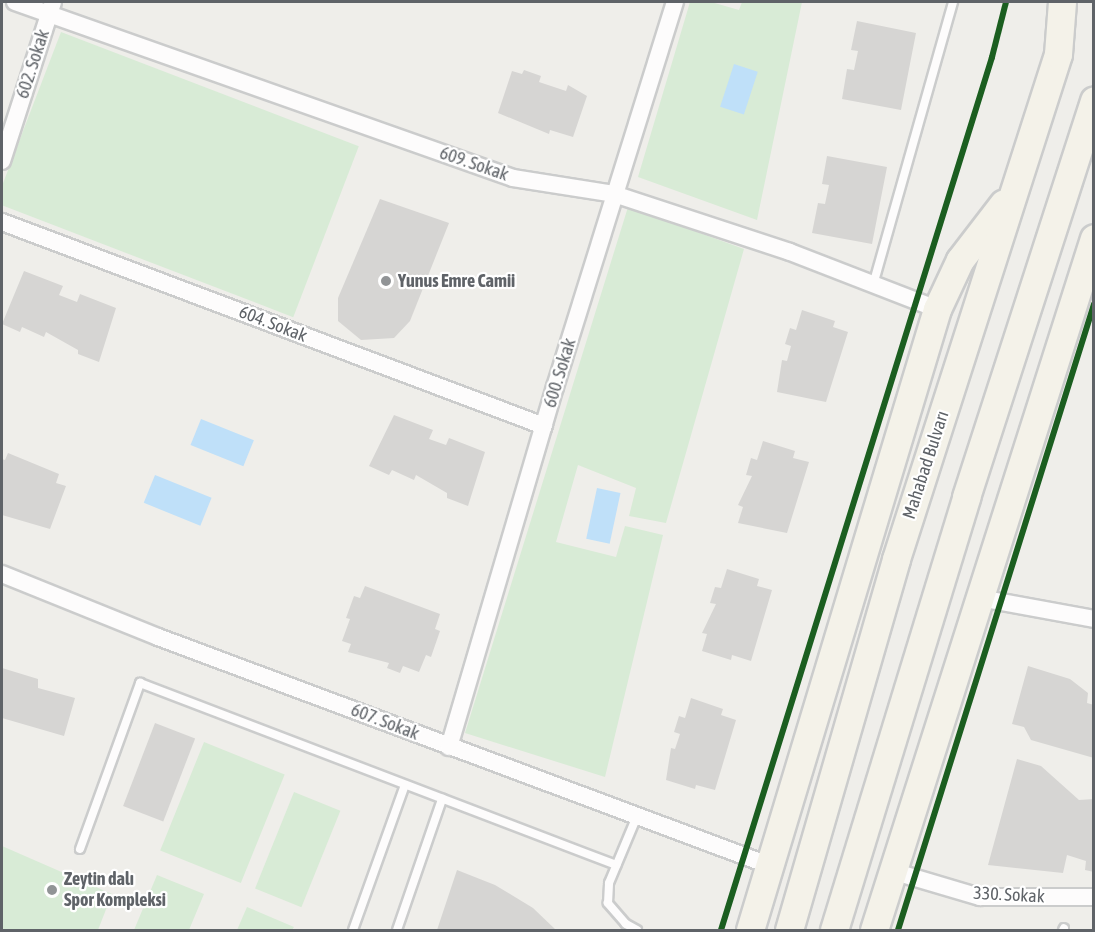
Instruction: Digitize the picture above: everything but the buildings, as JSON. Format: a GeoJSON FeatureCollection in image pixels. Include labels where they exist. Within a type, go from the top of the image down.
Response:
{"type":"FeatureCollection","features":[{"type":"Feature","properties":{"kind":"main road","name":"Mahabad Bulvarı"},"geometry":{"type":"LineString","coordinates":[[789,930],[896,559],[1058,54],[1062,2]]}},
{"type":"Feature","properties":{"kind":"main road"},"geometry":{"type":"LineString","coordinates":[[834,930],[962,508],[1094,100]]}},
{"type":"Feature","properties":{"kind":"main road"},"geometry":{"type":"LineString","coordinates":[[750,930],[937,309],[960,260],[1017,186]]}},
{"type":"Feature","properties":{"kind":"main road"},"geometry":{"type":"LineString","coordinates":[[874,930],[1094,238]]}},
{"type":"Feature","properties":{"kind":"street","name":"609. Sokak"},"geometry":{"type":"LineString","coordinates":[[15,2],[51,8],[513,178],[614,194],[790,252],[937,309]]}},
{"type":"Feature","properties":{"kind":"street","name":"600. Sokak"},"geometry":{"type":"LineString","coordinates":[[449,747],[614,194],[675,2]]}},
{"type":"Feature","properties":{"kind":"street","name":"602. Sokak"},"geometry":{"type":"LineString","coordinates":[[2,161],[51,8]]}},
{"type":"Feature","properties":{"kind":"street","name":"604. Sokak"},"geometry":{"type":"LineString","coordinates":[[2,222],[544,426]]}},
{"type":"Feature","properties":{"kind":"street","name":"607. Sokak"},"geometry":{"type":"LineString","coordinates":[[2,574],[449,747],[771,866]]}},
{"type":"Feature","properties":{"kind":"street"},"geometry":{"type":"LineString","coordinates":[[980,598],[1094,619]]}},
{"type":"Feature","properties":{"kind":"street","name":"330. Sokak"},"geometry":{"type":"LineString","coordinates":[[892,871],[980,897],[1094,897]]}},
{"type":"Feature","properties":{"kind":"lane"},"geometry":{"type":"LineString","coordinates":[[873,285],[953,2]]}},
{"type":"Feature","properties":{"kind":"lane"},"geometry":{"type":"LineString","coordinates":[[80,849],[140,683],[616,865]]}},
{"type":"Feature","properties":{"kind":"lane"},"geometry":{"type":"LineString","coordinates":[[353,930],[405,785]]}},
{"type":"Feature","properties":{"kind":"lane"},"geometry":{"type":"LineString","coordinates":[[397,930],[442,799]]}},
{"type":"Feature","properties":{"kind":"lane"},"geometry":{"type":"LineString","coordinates":[[637,816],[609,883],[608,903],[626,924],[637,930]]}},
{"type":"Feature","properties":{"kind":"green space"},"geometry":{"type":"Polygon","coordinates":[[[690,2],[711,2],[739,10],[742,2],[802,2],[757,220],[638,177],[690,2]]]}},
{"type":"Feature","properties":{"kind":"green space"},"geometry":{"type":"Polygon","coordinates":[[[61,32],[359,146],[293,317],[2,205],[2,186],[61,32]]]}},
{"type":"Feature","properties":{"kind":"green space"},"geometry":{"type":"Polygon","coordinates":[[[628,207],[744,249],[666,523],[629,516],[636,488],[578,465],[556,542],[616,557],[625,526],[663,535],[605,777],[465,733],[628,207]]]}},
{"type":"Feature","properties":{"kind":"green space"},"geometry":{"type":"Polygon","coordinates":[[[204,742],[285,775],[241,883],[160,850],[204,742]]]}},
{"type":"Feature","properties":{"kind":"green space"},"geometry":{"type":"Polygon","coordinates":[[[294,792],[340,811],[301,907],[255,888],[294,792]]]}},
{"type":"Feature","properties":{"kind":"green space","name":"Zeytin dalı Spor Kompleksi"},"geometry":{"type":"Polygon","coordinates":[[[2,846],[112,894],[98,930],[2,930],[2,846]]]}},
{"type":"Feature","properties":{"kind":"green space"},"geometry":{"type":"Polygon","coordinates":[[[157,875],[204,894],[189,930],[134,930],[157,875]]]}},
{"type":"Feature","properties":{"kind":"green space"},"geometry":{"type":"Polygon","coordinates":[[[247,907],[294,927],[292,930],[237,930],[247,907]]]}},
{"type":"Feature","properties":{"kind":"water"},"geometry":{"type":"Polygon","coordinates":[[[734,64],[758,72],[744,115],[720,107],[734,64]]]}},
{"type":"Feature","properties":{"kind":"water"},"geometry":{"type":"Polygon","coordinates":[[[201,419],[254,440],[243,466],[191,445],[201,419]]]}},
{"type":"Feature","properties":{"kind":"water"},"geometry":{"type":"Polygon","coordinates":[[[155,475],[212,498],[200,526],[144,503],[155,475]]]}},
{"type":"Feature","properties":{"kind":"water"},"geometry":{"type":"Polygon","coordinates":[[[597,488],[620,493],[610,544],[586,539],[597,488]]]}},
{"type":"Feature","properties":{"kind":"cycle path"},"geometry":{"type":"LineString","coordinates":[[721,930],[992,57],[1006,2]]}},
{"type":"Feature","properties":{"kind":"cycle path"},"geometry":{"type":"LineString","coordinates":[[898,930],[1094,304]]}},
{"type":"Feature","properties":{"kind":"place","name":"Yunus Emre Camii"},"geometry":{"type":"Point","coordinates":[386,281]}},
{"type":"Feature","properties":{"kind":"place","name":"Zeytin dalı Spor Kompleksi"},"geometry":{"type":"Point","coordinates":[52,890]}}]}
